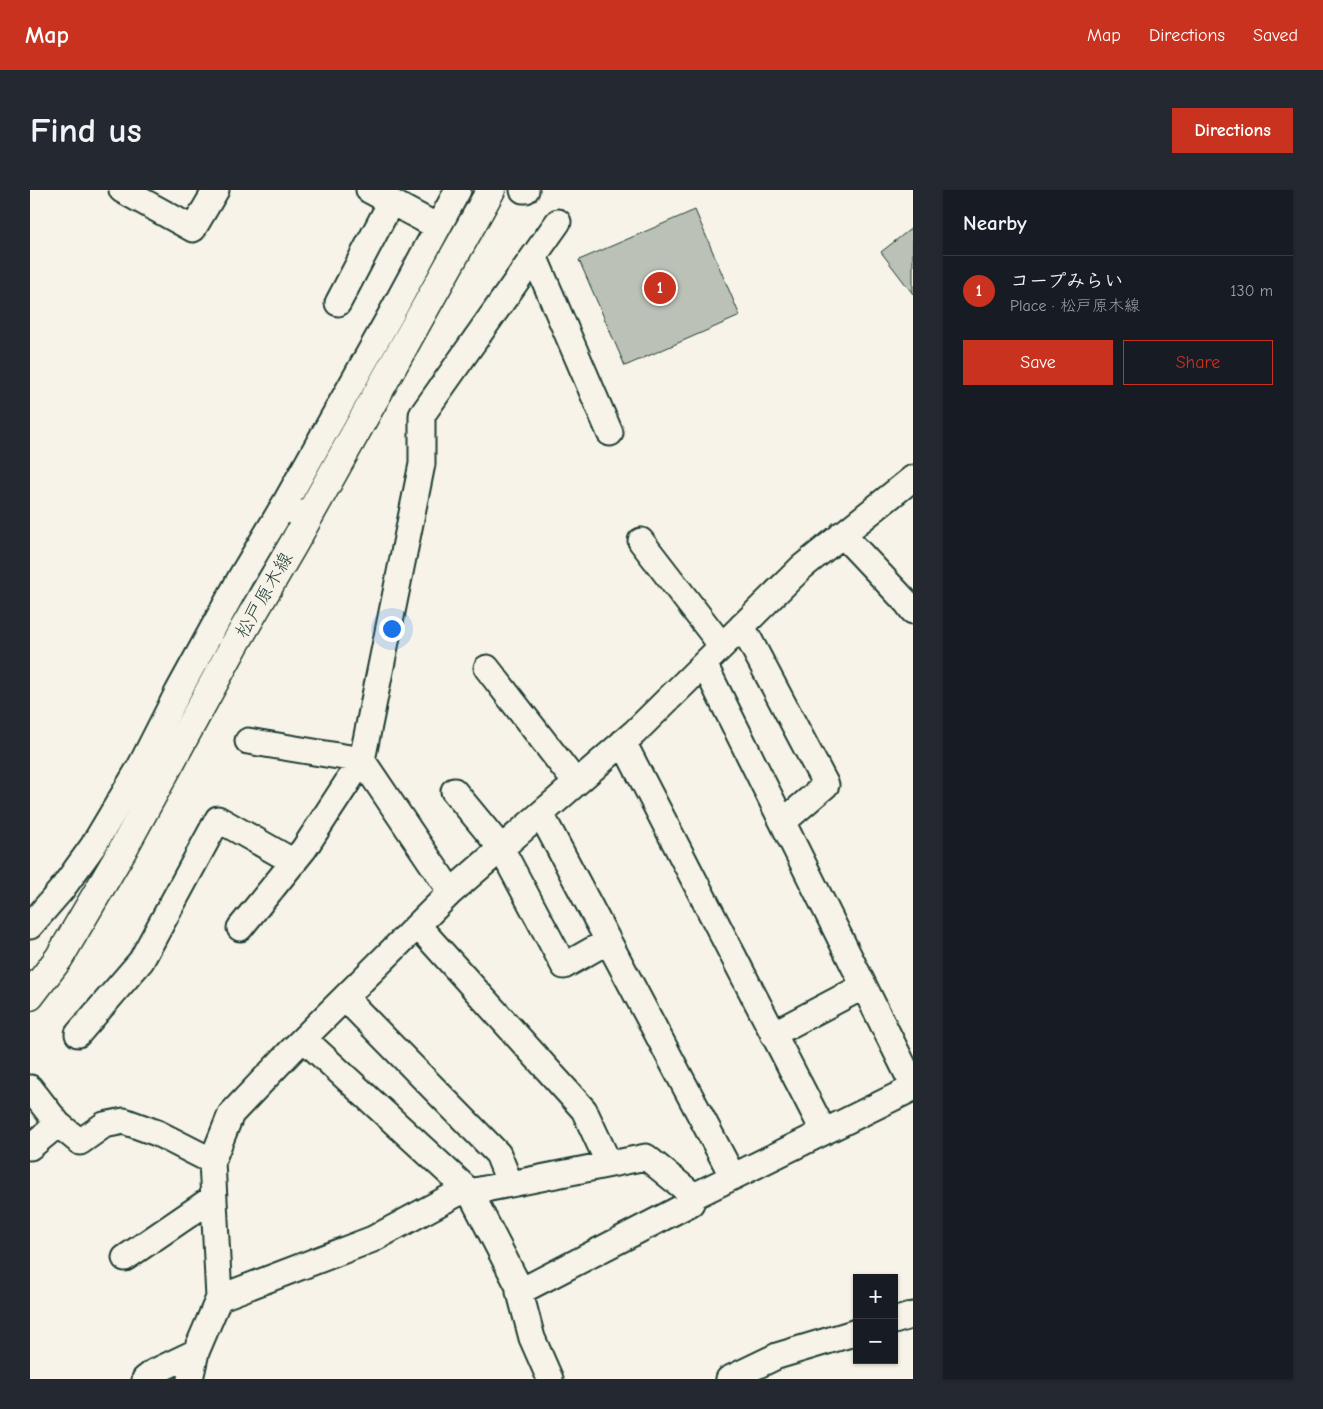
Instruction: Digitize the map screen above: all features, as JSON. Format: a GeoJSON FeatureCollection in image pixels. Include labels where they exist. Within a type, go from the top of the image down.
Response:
{"type":"FeatureCollection","features":[{"type":"Feature","properties":{"kind":"main road","name":"松戸原木線"},"geometry":{"type":"LineString","coordinates":[[30,996],[59,958],[122,851],[234,646],[308,519],[491,190]]}},
{"type":"Feature","properties":{"kind":"street"},"geometry":{"type":"LineString","coordinates":[[122,190],[193,229],[216,190]]}},
{"type":"Feature","properties":{"kind":"street"},"geometry":{"type":"LineString","coordinates":[[369,190],[438,227]]}},
{"type":"Feature","properties":{"kind":"street"},"geometry":{"type":"LineString","coordinates":[[30,926],[62,889],[93,846],[140,767],[178,692],[241,577],[284,505],[385,325],[458,190]]}},
{"type":"Feature","properties":{"kind":"street"},"geometry":{"type":"LineString","coordinates":[[338,303],[391,202]]}},
{"type":"Feature","properties":{"kind":"street"},"geometry":{"type":"LineString","coordinates":[[240,928],[304,849],[362,760],[422,464],[422,415],[558,222]]}},
{"type":"Feature","properties":{"kind":"street"},"geometry":{"type":"LineString","coordinates":[[534,256],[610,433]]}},
{"type":"Feature","properties":{"kind":"street"},"geometry":{"type":"LineString","coordinates":[[190,1379],[196,1352],[219,1298],[212,1161],[231,1114],[451,892],[623,742],[802,566],[913,478]]}},
{"type":"Feature","properties":{"kind":"street"},"geometry":{"type":"LineString","coordinates":[[284,505],[308,519]]}},
{"type":"Feature","properties":{"kind":"street"},"geometry":{"type":"LineString","coordinates":[[842,534],[913,611]]}},
{"type":"Feature","properties":{"kind":"street"},"geometry":{"type":"LineString","coordinates":[[641,541],[722,646]]}},
{"type":"Feature","properties":{"kind":"street"},"geometry":{"type":"LineString","coordinates":[[742,626],[826,785],[783,822]]}},
{"type":"Feature","properties":{"kind":"street"},"geometry":{"type":"LineString","coordinates":[[520,1292],[691,1204],[694,1196],[913,1087],[704,664]]}},
{"type":"Feature","properties":{"kind":"street"},"geometry":{"type":"LineString","coordinates":[[487,668],[576,783]]}},
{"type":"Feature","properties":{"kind":"street"},"geometry":{"type":"LineString","coordinates":[[248,741],[362,760],[451,892]]}},
{"type":"Feature","properties":{"kind":"street"},"geometry":{"type":"LineString","coordinates":[[623,742],[824,1132]]}},
{"type":"Feature","properties":{"kind":"street"},"geometry":{"type":"LineString","coordinates":[[454,791],[501,848],[564,966],[608,941]]}},
{"type":"Feature","properties":{"kind":"street"},"geometry":{"type":"LineString","coordinates":[[541,814],[733,1177]]}},
{"type":"Feature","properties":{"kind":"street"},"geometry":{"type":"LineString","coordinates":[[78,1034],[141,961],[218,819],[294,862]]}},
{"type":"Feature","properties":{"kind":"street"},"geometry":{"type":"LineString","coordinates":[[418,926],[584,1110],[609,1164]]}},
{"type":"Feature","properties":{"kind":"street"},"geometry":{"type":"LineString","coordinates":[[773,1034],[864,986]]}},
{"type":"Feature","properties":{"kind":"street"},"geometry":{"type":"LineString","coordinates":[[345,998],[498,1154],[510,1184]]}},
{"type":"Feature","properties":{"kind":"street"},"geometry":{"type":"LineString","coordinates":[[304,1039],[470,1192],[518,1285],[532,1338],[550,1379]]}},
{"type":"Feature","properties":{"kind":"street"},"geometry":{"type":"LineString","coordinates":[[30,1088],[58,1124],[80,1142],[104,1125],[124,1121],[157,1133],[212,1161]]}},
{"type":"Feature","properties":{"kind":"street"},"geometry":{"type":"LineString","coordinates":[[30,1147],[58,1124]]}},
{"type":"Feature","properties":{"kind":"street"},"geometry":{"type":"LineString","coordinates":[[219,1298],[373,1239],[458,1193],[646,1157],[694,1196]]}},
{"type":"Feature","properties":{"kind":"street"},"geometry":{"type":"LineString","coordinates":[[125,1258],[213,1198]]}},
{"type":"Feature","properties":{"kind":"street"},"geometry":{"type":"LineString","coordinates":[[898,1320],[913,1315]]}},
{"type":"Feature","properties":{"kind":"street"},"geometry":{"type":"LineString","coordinates":[[729,1379],[777,1356],[853,1333]]}},
{"type":"Feature","properties":{"kind":"street"},"geometry":{"type":"LineString","coordinates":[[145,1379],[154,1372],[196,1352]]}},
{"type":"Feature","properties":{"kind":"building"},"geometry":{"type":"Polygon","coordinates":[[[695,210],[740,316],[625,366],[579,260],[695,210]]]}},
{"type":"Feature","properties":{"kind":"building"},"geometry":{"type":"Polygon","coordinates":[[[913,227],[913,294],[881,252],[913,227]]]}},
{"type":"Feature","properties":{"kind":"place","name":"コープみらい"},"geometry":{"type":"Point","coordinates":[660,288]}}]}
